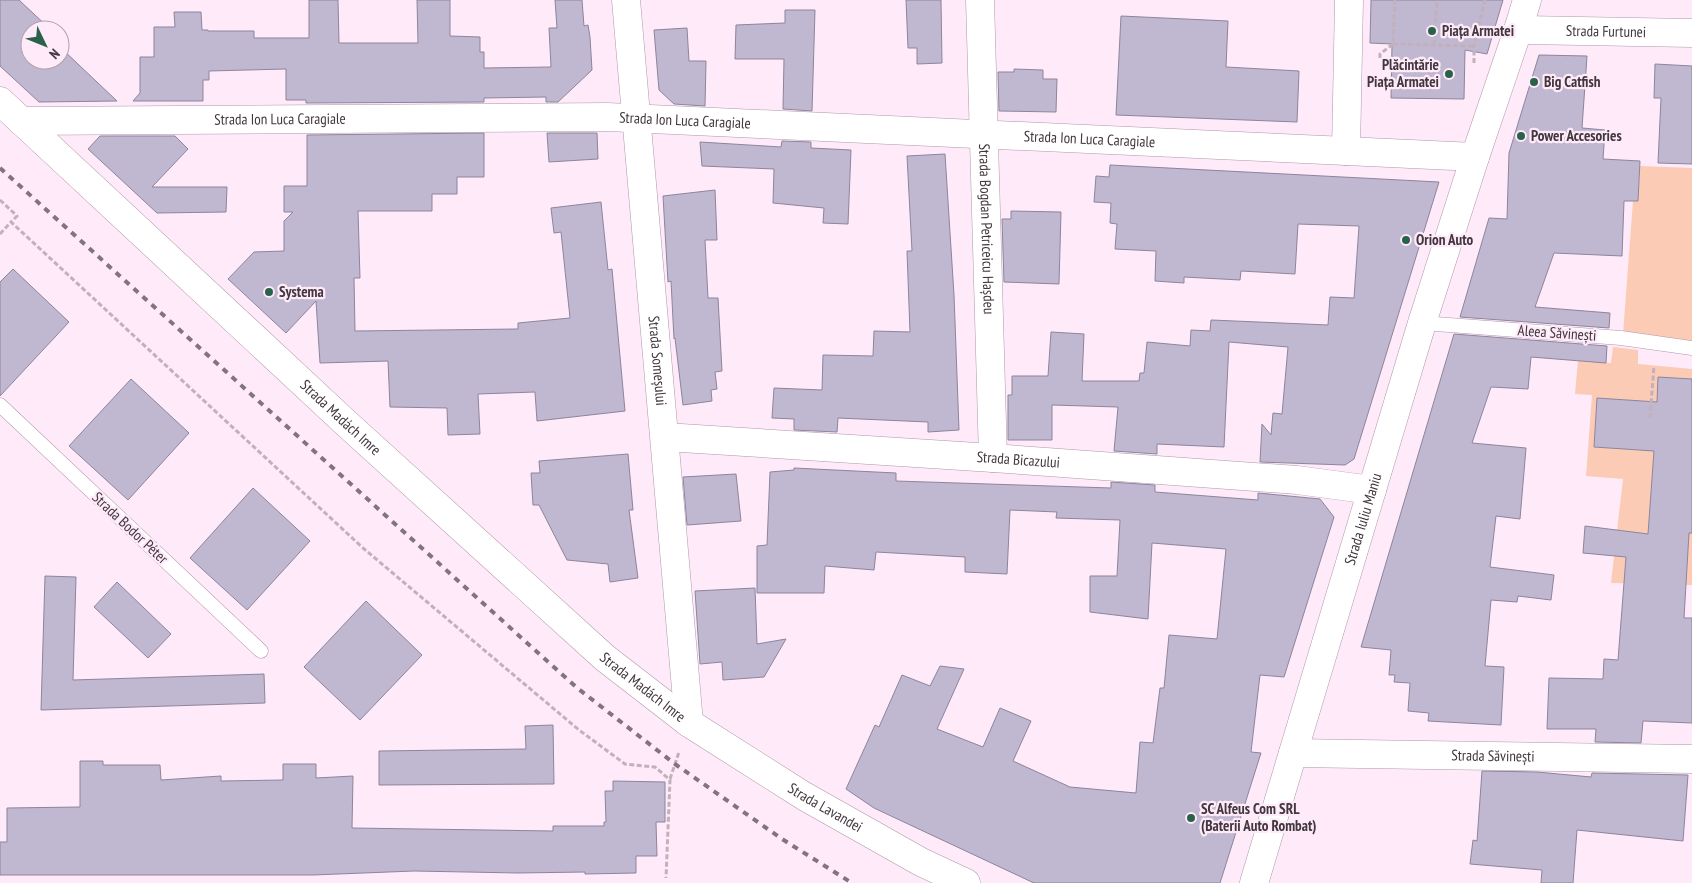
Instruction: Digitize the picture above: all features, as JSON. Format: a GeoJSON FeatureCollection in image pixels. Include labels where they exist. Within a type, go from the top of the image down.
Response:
{"type":"FeatureCollection","features":[{"type":"Feature","properties":{"kind":"street","name":"Strada Someșului"},"geometry":{"type":"LineString","coordinates":[[626,0],[689,723]]}},
{"type":"Feature","properties":{"kind":"street","name":"Strada Bogdan Petriceicu Hașdeu"},"geometry":{"type":"LineString","coordinates":[[980,0],[993,458]]}},
{"type":"Feature","properties":{"kind":"street"},"geometry":{"type":"LineString","coordinates":[[1349,0],[1346,150],[1475,157],[1527,0]]}},
{"type":"Feature","properties":{"kind":"street","name":"Strada Furtunei"},"geometry":{"type":"LineString","coordinates":[[1518,30],[1692,33]]}},
{"type":"Feature","properties":{"kind":"street","name":"Strada Madách Imre"},"geometry":{"type":"LineString","coordinates":[[0,101],[348,424],[605,658],[689,723]]}},
{"type":"Feature","properties":{"kind":"street","name":"Strada Ion Luca Caragiale"},"geometry":{"type":"LineString","coordinates":[[22,121],[607,117],[1346,150]]}},
{"type":"Feature","properties":{"kind":"street","name":"Strada Iuliu Maniu"},"geometry":{"type":"LineString","coordinates":[[1254,883],[1422,323],[1475,157]]}},
{"type":"Feature","properties":{"kind":"street","name":"Strada Bicazului"},"geometry":{"type":"LineString","coordinates":[[665,437],[1296,480],[1372,490]]}},
{"type":"Feature","properties":{"kind":"street","name":"Strada Lavandei"},"geometry":{"type":"LineString","coordinates":[[689,723],[804,796],[921,862],[966,883]]}},
{"type":"Feature","properties":{"kind":"street","name":"Strada Săvinești"},"geometry":{"type":"LineString","coordinates":[[1293,753],[1692,759]]}},
{"type":"Feature","properties":{"kind":"lane","name":"Aleea Săvinești"},"geometry":{"type":"LineString","coordinates":[[1422,323],[1621,338],[1692,348]]}},
{"type":"Feature","properties":{"kind":"lane","name":"Strada Bodor Péter"},"geometry":{"type":"LineString","coordinates":[[0,405],[261,651]]}},
{"type":"Feature","properties":{"kind":"path"},"geometry":{"type":"LineString","coordinates":[[1393,44],[1395,0]]}},
{"type":"Feature","properties":{"kind":"path"},"geometry":{"type":"LineString","coordinates":[[1434,45],[1437,0]]}},
{"type":"Feature","properties":{"kind":"path"},"geometry":{"type":"LineString","coordinates":[[1380,62],[1380,54],[1393,44],[1474,46]]}},
{"type":"Feature","properties":{"kind":"path"},"geometry":{"type":"LineString","coordinates":[[0,200],[17,216],[0,234]]}},
{"type":"Feature","properties":{"kind":"path"},"geometry":{"type":"LineString","coordinates":[[11,222],[378,561],[579,730],[625,764],[655,768],[670,780],[666,878]]}},
{"type":"Feature","properties":{"kind":"path"},"geometry":{"type":"LineString","coordinates":[[1650,418],[1656,343]]}},
{"type":"Feature","properties":{"kind":"shaded area"},"geometry":{"type":"Polygon","coordinates":[[[1640,166],[1692,168],[1692,342],[1623,334],[1633,201],[1638,201],[1640,166]]]}},
{"type":"Feature","properties":{"kind":"shaded area"},"geometry":{"type":"Polygon","coordinates":[[[1613,347],[1638,350],[1638,364],[1692,369],[1692,585],[1611,583],[1623,479],[1586,476],[1592,395],[1575,394],[1578,361],[1611,363],[1613,347]]]}},
{"type":"Feature","properties":{"kind":"building"},"geometry":{"type":"Polygon","coordinates":[[[0,0],[19,0],[40,20],[20,20],[20,70],[70,70],[70,56],[117,101],[39,102],[0,66],[0,0]]]}},
{"type":"Feature","properties":{"kind":"building"},"geometry":{"type":"Polygon","coordinates":[[[309,0],[338,0],[339,43],[418,43],[417,0],[450,0],[450,36],[480,37],[480,52],[484,52],[484,68],[551,67],[549,28],[557,28],[555,0],[582,0],[584,26],[588,25],[590,37],[592,70],[558,102],[546,102],[546,97],[484,98],[484,102],[306,103],[306,100],[286,100],[286,69],[209,71],[209,80],[203,80],[203,101],[133,101],[140,93],[140,57],[154,57],[154,27],[175,27],[174,12],[201,12],[202,30],[254,31],[254,38],[309,38],[309,0]]]}},
{"type":"Feature","properties":{"kind":"building"},"geometry":{"type":"Polygon","coordinates":[[[906,0],[941,0],[942,63],[917,64],[917,48],[908,48],[906,0]]]}},
{"type":"Feature","properties":{"kind":"building","name":"Piața Armatei"},"geometry":{"type":"Polygon","coordinates":[[[1371,0],[1503,0],[1487,54],[1465,50],[1464,99],[1391,98],[1392,44],[1370,43],[1371,0]]]}},
{"type":"Feature","properties":{"kind":"building"},"geometry":{"type":"Polygon","coordinates":[[[785,10],[815,10],[812,111],[783,109],[784,59],[735,59],[736,25],[785,23],[785,10]]]}},
{"type":"Feature","properties":{"kind":"building"},"geometry":{"type":"Polygon","coordinates":[[[1121,16],[1228,21],[1226,67],[1299,71],[1297,122],[1116,115],[1121,16]]]}},
{"type":"Feature","properties":{"kind":"building"},"geometry":{"type":"Polygon","coordinates":[[[687,28],[689,61],[706,61],[705,106],[674,104],[659,90],[654,30],[687,28]]]}},
{"type":"Feature","properties":{"kind":"building"},"geometry":{"type":"Polygon","coordinates":[[[1539,55],[1587,56],[1582,128],[1605,130],[1603,159],[1640,161],[1638,201],[1624,201],[1622,256],[1554,253],[1535,307],[1610,313],[1609,328],[1460,317],[1489,218],[1507,219],[1509,153],[1539,55]]]}},
{"type":"Feature","properties":{"kind":"building"},"geometry":{"type":"Polygon","coordinates":[[[1655,64],[1692,66],[1692,164],[1658,163],[1661,98],[1654,98],[1655,64]]]}},
{"type":"Feature","properties":{"kind":"building"},"geometry":{"type":"Polygon","coordinates":[[[1014,69],[1043,70],[1043,79],[1057,79],[1056,112],[999,111],[998,72],[1014,72],[1014,69]]]}},
{"type":"Feature","properties":{"kind":"building"},"geometry":{"type":"Polygon","coordinates":[[[484,133],[484,177],[457,177],[457,194],[432,194],[432,211],[358,211],[360,278],[354,278],[355,331],[518,329],[518,323],[570,318],[561,232],[554,233],[551,208],[601,202],[608,270],[612,269],[625,411],[537,421],[535,392],[478,394],[480,434],[448,435],[447,408],[390,407],[388,361],[320,363],[316,301],[286,333],[228,279],[254,252],[284,251],[284,221],[293,212],[284,212],[284,186],[307,186],[307,135],[484,133]]]}},
{"type":"Feature","properties":{"kind":"building"},"geometry":{"type":"Polygon","coordinates":[[[547,133],[597,133],[598,159],[549,162],[547,133]]]}},
{"type":"Feature","properties":{"kind":"building"},"geometry":{"type":"Polygon","coordinates":[[[100,136],[175,136],[188,149],[152,187],[227,187],[226,212],[157,213],[88,149],[100,136]]]}},
{"type":"Feature","properties":{"kind":"building"},"geometry":{"type":"Polygon","coordinates":[[[782,141],[811,142],[811,148],[851,150],[848,224],[823,223],[824,208],[773,203],[774,169],[702,166],[700,142],[781,147],[782,141]]]}},
{"type":"Feature","properties":{"kind":"building"},"geometry":{"type":"Polygon","coordinates":[[[945,154],[954,295],[959,430],[928,432],[928,422],[838,418],[837,432],[794,430],[794,419],[772,418],[774,388],[822,390],[823,355],[873,356],[874,331],[910,332],[907,251],[912,251],[907,156],[945,154]]]}},
{"type":"Feature","properties":{"kind":"building"},"geometry":{"type":"Polygon","coordinates":[[[1110,165],[1439,182],[1354,459],[1345,465],[1260,462],[1262,424],[1271,435],[1273,413],[1282,414],[1288,347],[1229,342],[1224,447],[1157,444],[1157,454],[1114,451],[1118,407],[1052,405],[1052,440],[1008,440],[1008,395],[1012,395],[1012,376],[1048,376],[1051,332],[1084,334],[1082,381],[1139,381],[1140,373],[1144,373],[1147,342],[1190,346],[1191,330],[1210,331],[1211,320],[1328,325],[1330,297],[1354,298],[1359,226],[1298,224],[1295,274],[1241,271],[1240,280],[1184,277],[1184,283],[1155,281],[1156,251],[1115,249],[1117,224],[1110,223],[1111,203],[1094,202],[1096,176],[1109,177],[1110,165]]]}},
{"type":"Feature","properties":{"kind":"building"},"geometry":{"type":"Polygon","coordinates":[[[715,190],[717,240],[705,240],[708,298],[718,298],[722,371],[715,372],[717,389],[711,390],[712,401],[683,405],[674,339],[671,281],[668,282],[663,196],[715,190]]]}},
{"type":"Feature","properties":{"kind":"building"},"geometry":{"type":"Polygon","coordinates":[[[1011,211],[1061,212],[1059,284],[1004,282],[1002,219],[1011,219],[1011,211]]]}},
{"type":"Feature","properties":{"kind":"building"},"geometry":{"type":"Polygon","coordinates":[[[13,269],[69,322],[0,396],[0,282],[13,269]]]}},
{"type":"Feature","properties":{"kind":"building"},"geometry":{"type":"Polygon","coordinates":[[[1454,334],[1607,346],[1606,363],[1531,357],[1528,389],[1491,387],[1472,443],[1526,448],[1520,519],[1496,516],[1490,567],[1554,575],[1551,600],[1518,596],[1517,602],[1491,600],[1485,666],[1504,667],[1501,725],[1428,721],[1429,713],[1408,711],[1410,683],[1394,682],[1395,675],[1389,675],[1391,650],[1361,647],[1454,334]]]}},
{"type":"Feature","properties":{"kind":"building"},"geometry":{"type":"Polygon","coordinates":[[[1658,377],[1692,379],[1692,533],[1689,533],[1684,618],[1692,618],[1692,723],[1643,721],[1641,743],[1595,742],[1596,729],[1547,729],[1549,678],[1603,679],[1604,659],[1618,660],[1626,557],[1583,553],[1585,526],[1648,534],[1654,451],[1594,447],[1597,398],[1657,402],[1658,377]]]}},
{"type":"Feature","properties":{"kind":"building"},"geometry":{"type":"Polygon","coordinates":[[[131,379],[189,433],[128,500],[69,446],[131,379]]]}},
{"type":"Feature","properties":{"kind":"building"},"geometry":{"type":"Polygon","coordinates":[[[628,454],[633,510],[629,510],[638,578],[610,582],[608,564],[567,560],[539,505],[533,505],[531,473],[540,473],[539,461],[628,454]]]}},
{"type":"Feature","properties":{"kind":"building"},"geometry":{"type":"Polygon","coordinates":[[[794,468],[896,473],[896,481],[1111,488],[1111,482],[1155,485],[1155,492],[1258,500],[1258,493],[1320,499],[1334,517],[1284,677],[1260,675],[1251,752],[1261,753],[1220,883],[1034,883],[874,808],[846,789],[875,725],[879,727],[902,675],[930,686],[940,666],[964,669],[937,729],[983,747],[1000,708],[1031,721],[1013,761],[1070,787],[1136,793],[1140,742],[1153,743],[1160,688],[1164,688],[1169,635],[1217,639],[1226,549],[1152,543],[1148,619],[1090,612],[1090,576],[1117,576],[1120,520],[1056,518],[1057,512],[1010,510],[1007,574],[965,572],[965,557],[876,552],[874,570],[825,566],[824,593],[757,593],[757,546],[767,545],[770,472],[794,470],[794,468]]]}},
{"type":"Feature","properties":{"kind":"building"},"geometry":{"type":"Polygon","coordinates":[[[736,474],[741,521],[687,525],[683,477],[736,474]]]}},
{"type":"Feature","properties":{"kind":"building"},"geometry":{"type":"Polygon","coordinates":[[[253,488],[310,541],[247,610],[190,558],[253,488]]]}},
{"type":"Feature","properties":{"kind":"building"},"geometry":{"type":"Polygon","coordinates":[[[45,576],[76,577],[73,680],[264,674],[265,703],[41,710],[45,576]]]}},
{"type":"Feature","properties":{"kind":"building"},"geometry":{"type":"Polygon","coordinates":[[[117,582],[171,634],[148,658],[94,607],[117,582]]]}},
{"type":"Feature","properties":{"kind":"building"},"geometry":{"type":"Polygon","coordinates":[[[755,588],[757,644],[786,639],[764,677],[723,680],[722,662],[700,664],[695,591],[755,588]]]}},
{"type":"Feature","properties":{"kind":"building"},"geometry":{"type":"Polygon","coordinates":[[[366,601],[422,655],[360,720],[304,667],[366,601]]]}},
{"type":"Feature","properties":{"kind":"building"},"geometry":{"type":"Polygon","coordinates":[[[553,725],[554,784],[379,785],[379,751],[526,749],[525,726],[553,725]]]}},
{"type":"Feature","properties":{"kind":"building"},"geometry":{"type":"Polygon","coordinates":[[[80,761],[103,761],[103,765],[160,765],[161,780],[221,776],[221,781],[283,780],[283,764],[316,764],[316,778],[353,776],[352,828],[553,831],[553,826],[604,826],[604,822],[606,822],[605,791],[613,791],[613,781],[665,782],[665,822],[656,822],[657,856],[636,856],[636,873],[414,871],[313,875],[0,875],[0,842],[7,842],[7,808],[80,807],[80,761]]]}},
{"type":"Feature","properties":{"kind":"building"},"geometry":{"type":"Polygon","coordinates":[[[1482,771],[1537,772],[1591,777],[1592,773],[1688,775],[1683,841],[1577,830],[1573,883],[1541,883],[1542,870],[1470,864],[1473,840],[1477,841],[1482,771]]]}},
{"type":"Feature","properties":{"kind":"railway"},"geometry":{"type":"LineString","coordinates":[[0,168],[576,687],[675,764],[782,839],[852,883]]}},
{"type":"Feature","properties":{"kind":"place","name":"Piața Armatei"},"geometry":{"type":"Point","coordinates":[1432,31]}},
{"type":"Feature","properties":{"kind":"place","name":"Plăcintărie Piața Armatei"},"geometry":{"type":"Point","coordinates":[1449,74]}},
{"type":"Feature","properties":{"kind":"place","name":"Big Catfish"},"geometry":{"type":"Point","coordinates":[1534,82]}},
{"type":"Feature","properties":{"kind":"place","name":"Power Accesories"},"geometry":{"type":"Point","coordinates":[1521,136]}},
{"type":"Feature","properties":{"kind":"place","name":"Orion Auto"},"geometry":{"type":"Point","coordinates":[1406,240]}},
{"type":"Feature","properties":{"kind":"place","name":"Systema"},"geometry":{"type":"Point","coordinates":[269,292]}},
{"type":"Feature","properties":{"kind":"place","name":"SC Alfeus Com SRL (Baterii Auto Rombat)"},"geometry":{"type":"Point","coordinates":[1191,818]}}]}
